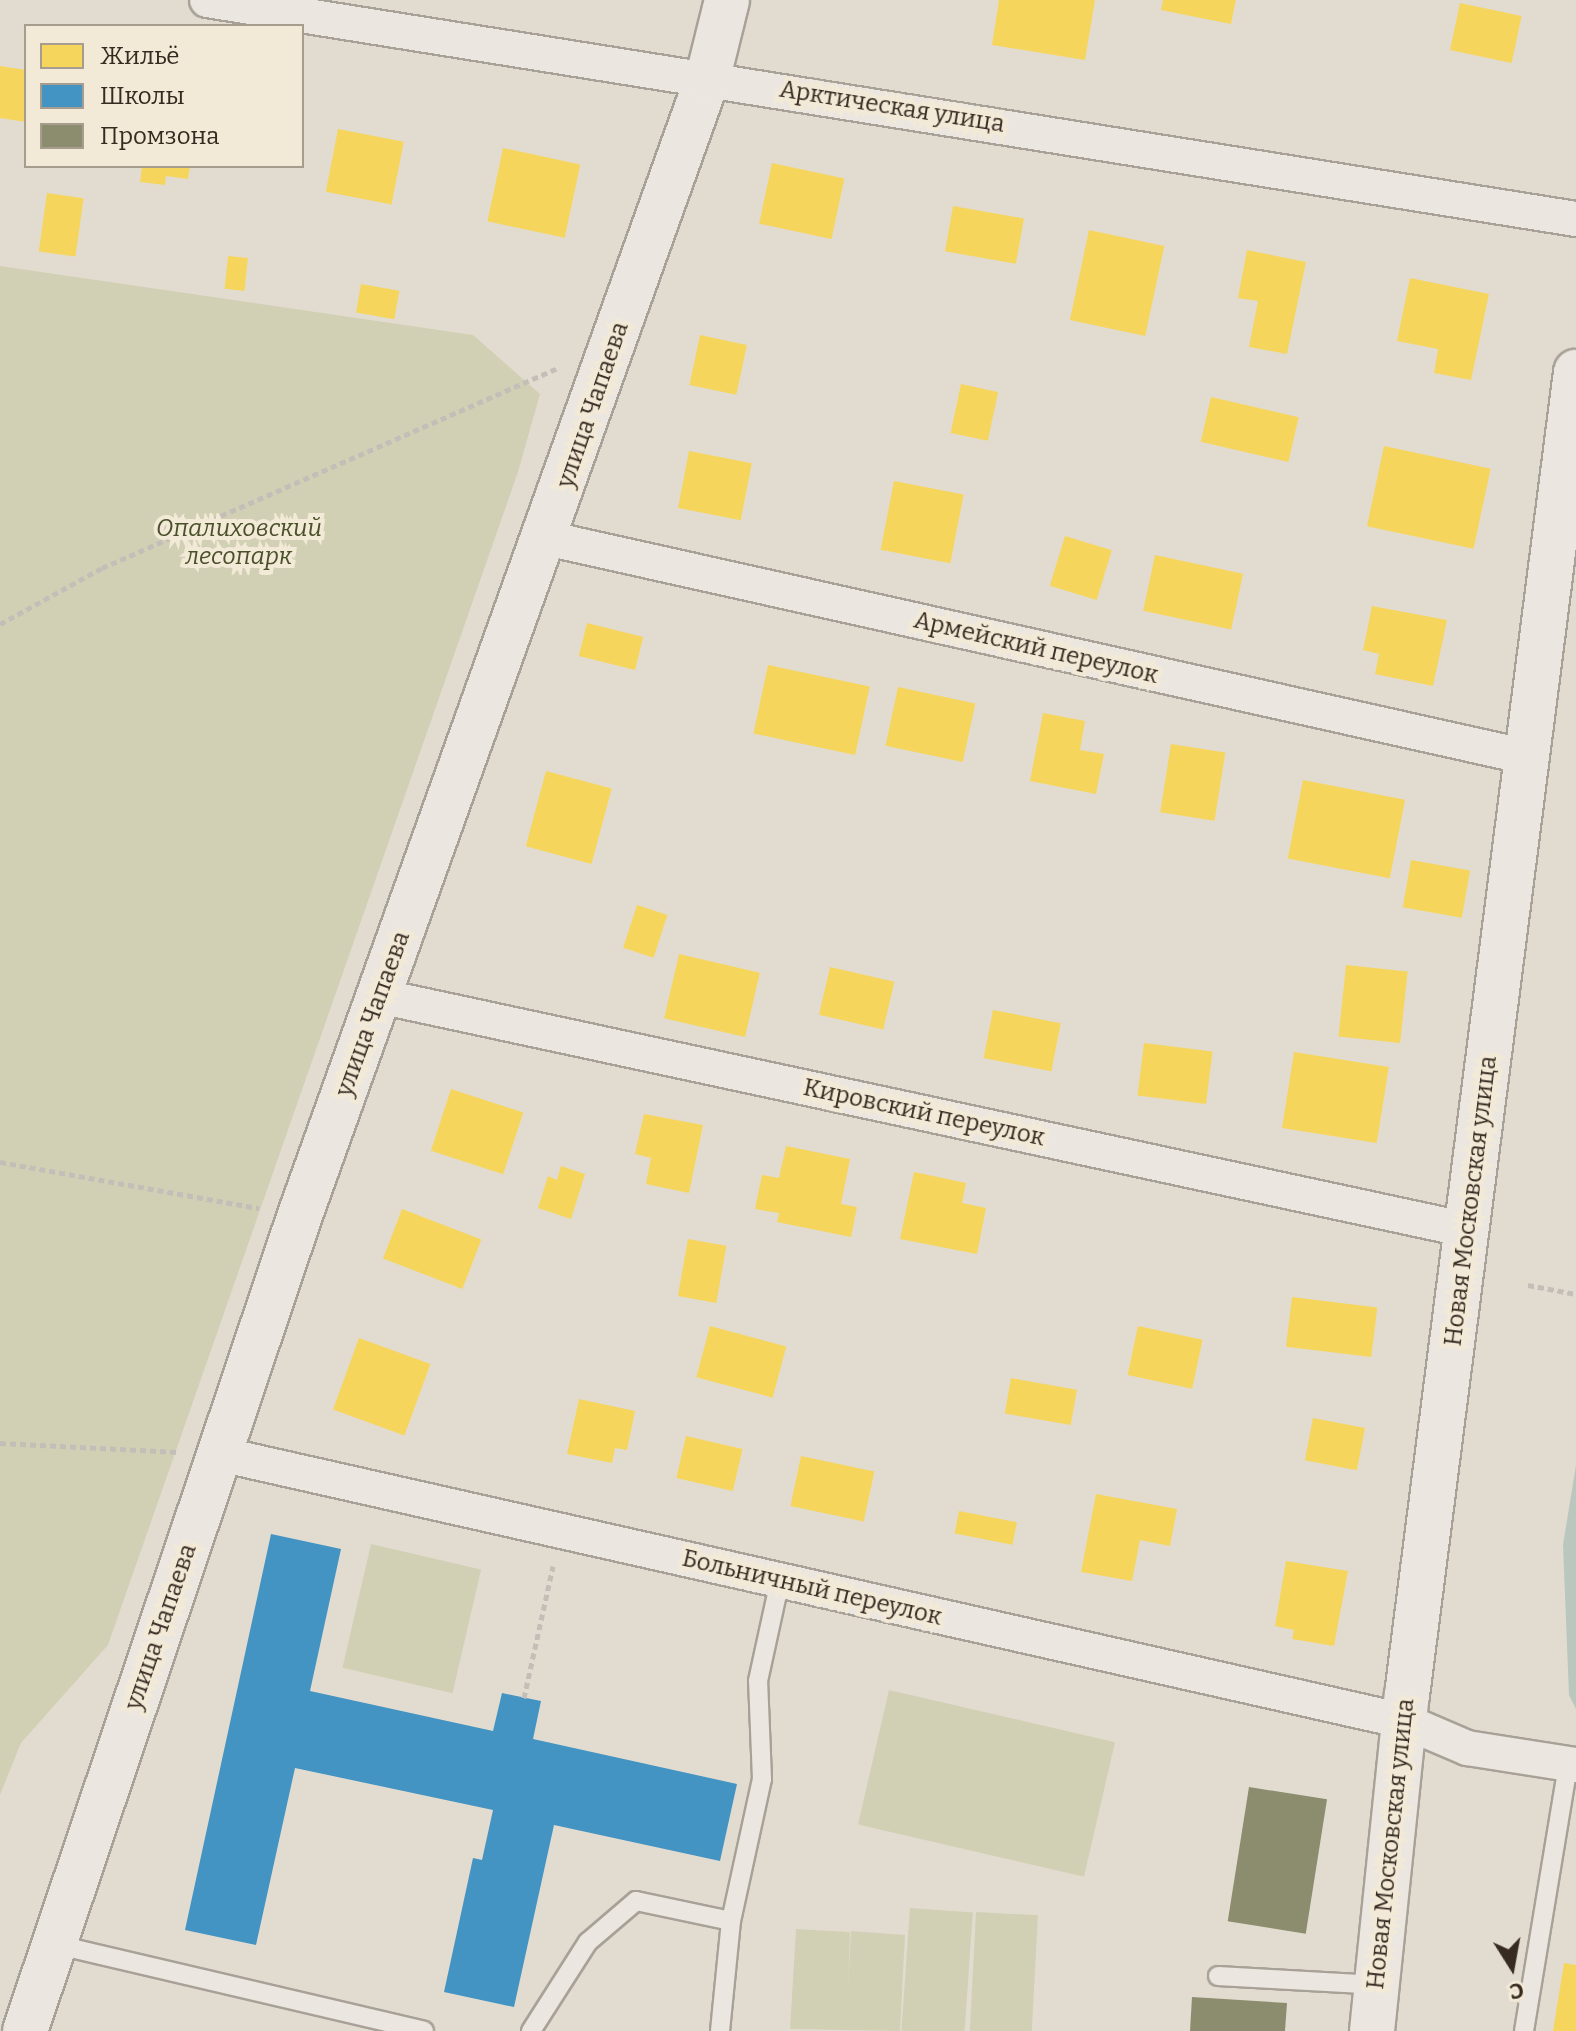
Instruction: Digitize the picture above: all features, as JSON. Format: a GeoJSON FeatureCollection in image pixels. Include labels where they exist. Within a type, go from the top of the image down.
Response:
{"type":"FeatureCollection","features":[{"type":"Feature","properties":{"kind":"street","name":"Арктическая улица"},"geometry":{"type":"LineString","coordinates":[[207,0],[708,77],[1576,219]]}},
{"type":"Feature","properties":{"kind":"street","name":"улица Чапаева"},"geometry":{"type":"LineString","coordinates":[[25,2031],[300,1215],[546,538],[708,77],[727,0]]}},
{"type":"Feature","properties":{"kind":"street","name":"Новая Московская улица"},"geometry":{"type":"LineString","coordinates":[[1372,2031],[1404,1721],[1576,372]]}},
{"type":"Feature","properties":{"kind":"street","name":"Армейский переулок"},"geometry":{"type":"LineString","coordinates":[[546,538],[1527,757]]}},
{"type":"Feature","properties":{"kind":"street","name":"Кировский переулок"},"geometry":{"type":"LineString","coordinates":[[379,996],[1468,1230]]}},
{"type":"Feature","properties":{"kind":"street","name":"Больничный переулок"},"geometry":{"type":"LineString","coordinates":[[220,1454],[1404,1721],[1467,1748],[1572,1765]]}},
{"type":"Feature","properties":{"kind":"lane"},"geometry":{"type":"LineString","coordinates":[[720,2031],[731,1921],[762,1779],[758,1681],[780,1580]]}},
{"type":"Feature","properties":{"kind":"lane"},"geometry":{"type":"LineString","coordinates":[[1524,2031],[1572,1765]]}},
{"type":"Feature","properties":{"kind":"lane"},"geometry":{"type":"LineString","coordinates":[[531,2031],[588,1942],[636,1901],[731,1921]]}},
{"type":"Feature","properties":{"kind":"lane"},"geometry":{"type":"LineString","coordinates":[[54,1944],[424,2031]]}},
{"type":"Feature","properties":{"kind":"lane"},"geometry":{"type":"LineString","coordinates":[[1218,1976],[1377,1985]]}},
{"type":"Feature","properties":{"kind":"path"},"geometry":{"type":"LineString","coordinates":[[0,624],[102,568],[539,372],[573,362],[616,337]]}},
{"type":"Feature","properties":{"kind":"path"},"geometry":{"type":"LineString","coordinates":[[0,1162],[300,1215]]}},
{"type":"Feature","properties":{"kind":"path"},"geometry":{"type":"LineString","coordinates":[[1528,1285],[1576,1294]]}},
{"type":"Feature","properties":{"kind":"path"},"geometry":{"type":"LineString","coordinates":[[0,1443],[220,1454]]}},
{"type":"Feature","properties":{"kind":"path"},"geometry":{"type":"LineString","coordinates":[[524,1698],[553,1565]]}},
{"type":"Feature","properties":{"kind":"green space","name":"Опалиховский лесопарк"},"geometry":{"type":"Polygon","coordinates":[[[0,266],[473,335],[540,394],[518,472],[108,1645],[21,1743],[0,1795],[0,266]]]}},
{"type":"Feature","properties":{"kind":"green space"},"geometry":{"type":"Polygon","coordinates":[[[371,1544],[481,1569],[453,1693],[342,1668],[371,1544]]]}},
{"type":"Feature","properties":{"kind":"green space"},"geometry":{"type":"Polygon","coordinates":[[[889,1690],[1115,1742],[1084,1877],[858,1824],[889,1690]]]}},
{"type":"Feature","properties":{"kind":"green space"},"geometry":{"type":"Polygon","coordinates":[[[910,1908],[973,1912],[965,2031],[901,2031],[910,1908]]]}},
{"type":"Feature","properties":{"kind":"green space"},"geometry":{"type":"Polygon","coordinates":[[[976,1912],[1038,1915],[1032,2031],[970,2031],[976,1912]]]}},
{"type":"Feature","properties":{"kind":"green space"},"geometry":{"type":"Polygon","coordinates":[[[796,1929],[850,1932],[848,1988],[851,1931],[905,1935],[900,2031],[790,2029],[796,1929]]]}},
{"type":"Feature","properties":{"kind":"shaded area"},"geometry":{"type":"Polygon","coordinates":[[[1576,1465],[1576,1709],[1569,1695],[1563,1545],[1576,1465]]]}},
{"type":"Feature","properties":{"kind":"building: Жильё"},"geometry":{"type":"Polygon","coordinates":[[[999,0],[1095,0],[1085,60],[992,45],[999,0]]]}},
{"type":"Feature","properties":{"kind":"building: Жильё"},"geometry":{"type":"Polygon","coordinates":[[[1163,0],[1236,0],[1231,24],[1161,10],[1163,0]]]}},
{"type":"Feature","properties":{"kind":"building: Жильё"},"geometry":{"type":"Polygon","coordinates":[[[1460,3],[1522,16],[1512,63],[1450,50],[1460,3]]]}},
{"type":"Feature","properties":{"kind":"building: Жильё"},"geometry":{"type":"Polygon","coordinates":[[[0,66],[24,70],[24,122],[0,118],[0,66]]]}},
{"type":"Feature","properties":{"kind":"building: Жильё"},"geometry":{"type":"Polygon","coordinates":[[[338,129],[404,142],[392,205],[326,192],[338,129]]]}},
{"type":"Feature","properties":{"kind":"building: Жильё"},"geometry":{"type":"Polygon","coordinates":[[[503,148],[580,164],[565,238],[487,221],[503,148]]]}},
{"type":"Feature","properties":{"kind":"building: Жильё"},"geometry":{"type":"Polygon","coordinates":[[[772,163],[844,178],[831,239],[759,224],[772,163]]]}},
{"type":"Feature","properties":{"kind":"building: Жильё"},"geometry":{"type":"Polygon","coordinates":[[[142,168],[190,168],[188,179],[166,176],[165,185],[140,182],[142,168]]]}},
{"type":"Feature","properties":{"kind":"building: Жильё"},"geometry":{"type":"Polygon","coordinates":[[[47,193],[84,198],[75,257],[39,251],[47,193]]]}},
{"type":"Feature","properties":{"kind":"building: Жильё"},"geometry":{"type":"Polygon","coordinates":[[[953,206],[1024,219],[1016,264],[945,251],[953,206]]]}},
{"type":"Feature","properties":{"kind":"building: Жильё"},"geometry":{"type":"Polygon","coordinates":[[[1089,230],[1164,246],[1145,336],[1070,320],[1089,230]]]}},
{"type":"Feature","properties":{"kind":"building: Жильё"},"geometry":{"type":"Polygon","coordinates":[[[1247,250],[1306,262],[1287,354],[1249,347],[1258,301],[1238,298],[1247,250]]]}},
{"type":"Feature","properties":{"kind":"building: Жильё"},"geometry":{"type":"Polygon","coordinates":[[[228,256],[248,258],[244,291],[225,289],[228,256]]]}},
{"type":"Feature","properties":{"kind":"building: Жильё"},"geometry":{"type":"Polygon","coordinates":[[[1410,278],[1489,294],[1471,380],[1434,373],[1438,349],[1397,341],[1410,278]]]}},
{"type":"Feature","properties":{"kind":"building: Жильё"},"geometry":{"type":"Polygon","coordinates":[[[361,284],[399,291],[394,319],[356,313],[361,284]]]}},
{"type":"Feature","properties":{"kind":"building: Жильё"},"geometry":{"type":"Polygon","coordinates":[[[700,335],[747,345],[736,395],[689,385],[700,335]]]}},
{"type":"Feature","properties":{"kind":"building: Жильё"},"geometry":{"type":"Polygon","coordinates":[[[961,384],[998,392],[988,441],[951,433],[961,384]]]}},
{"type":"Feature","properties":{"kind":"building: Жильё"},"geometry":{"type":"Polygon","coordinates":[[[1211,397],[1299,417],[1288,462],[1201,442],[1211,397]]]}},
{"type":"Feature","properties":{"kind":"building: Жильё"},"geometry":{"type":"Polygon","coordinates":[[[1384,446],[1491,469],[1474,549],[1367,526],[1384,446]]]}},
{"type":"Feature","properties":{"kind":"building: Жильё"},"geometry":{"type":"Polygon","coordinates":[[[689,451],[752,463],[741,520],[678,508],[689,451]]]}},
{"type":"Feature","properties":{"kind":"building: Жильё"},"geometry":{"type":"Polygon","coordinates":[[[894,481],[964,495],[950,563],[881,550],[894,481]]]}},
{"type":"Feature","properties":{"kind":"building: Жильё"},"geometry":{"type":"Polygon","coordinates":[[[1065,536],[1112,550],[1097,600],[1050,586],[1065,536]]]}},
{"type":"Feature","properties":{"kind":"building: Жильё"},"geometry":{"type":"Polygon","coordinates":[[[1155,555],[1243,574],[1231,629],[1143,611],[1155,555]]]}},
{"type":"Feature","properties":{"kind":"building: Жильё"},"geometry":{"type":"Polygon","coordinates":[[[1372,606],[1447,620],[1433,686],[1375,674],[1379,654],[1363,650],[1372,606]]]}},
{"type":"Feature","properties":{"kind":"building: Жильё"},"geometry":{"type":"Polygon","coordinates":[[[587,623],[643,637],[635,670],[579,656],[587,623]]]}},
{"type":"Feature","properties":{"kind":"building: Жильё"},"geometry":{"type":"Polygon","coordinates":[[[768,665],[870,687],[855,755],[753,733],[768,665]]]}},
{"type":"Feature","properties":{"kind":"building: Жильё"},"geometry":{"type":"Polygon","coordinates":[[[898,687],[975,703],[963,762],[886,746],[898,687]]]}},
{"type":"Feature","properties":{"kind":"building: Жильё"},"geometry":{"type":"Polygon","coordinates":[[[1043,713],[1085,721],[1080,750],[1104,754],[1096,794],[1030,781],[1043,713]]]}},
{"type":"Feature","properties":{"kind":"building: Жильё"},"geometry":{"type":"Polygon","coordinates":[[[1171,744],[1225,753],[1215,821],[1160,812],[1171,744]]]}},
{"type":"Feature","properties":{"kind":"building: Жильё"},"geometry":{"type":"Polygon","coordinates":[[[546,771],[612,789],[591,864],[526,846],[546,771]]]}},
{"type":"Feature","properties":{"kind":"building: Жильё"},"geometry":{"type":"Polygon","coordinates":[[[1303,780],[1405,800],[1390,878],[1288,859],[1303,780]]]}},
{"type":"Feature","properties":{"kind":"building: Жильё"},"geometry":{"type":"Polygon","coordinates":[[[1411,860],[1470,870],[1462,918],[1403,907],[1411,860]]]}},
{"type":"Feature","properties":{"kind":"building: Жильё"},"geometry":{"type":"Polygon","coordinates":[[[637,905],[667,915],[654,958],[623,948],[637,905]]]}},
{"type":"Feature","properties":{"kind":"building: Жильё"},"geometry":{"type":"Polygon","coordinates":[[[679,954],[760,973],[745,1037],[664,1018],[679,954]]]}},
{"type":"Feature","properties":{"kind":"building: Жильё"},"geometry":{"type":"Polygon","coordinates":[[[1346,965],[1408,971],[1400,1043],[1338,1037],[1346,965]]]}},
{"type":"Feature","properties":{"kind":"building: Жильё"},"geometry":{"type":"Polygon","coordinates":[[[830,967],[894,982],[883,1030],[819,1015],[830,967]]]}},
{"type":"Feature","properties":{"kind":"building: Жильё"},"geometry":{"type":"Polygon","coordinates":[[[993,1010],[1061,1023],[1051,1071],[984,1058],[993,1010]]]}},
{"type":"Feature","properties":{"kind":"building: Жильё"},"geometry":{"type":"Polygon","coordinates":[[[1144,1043],[1212,1051],[1206,1104],[1138,1096],[1144,1043]]]}},
{"type":"Feature","properties":{"kind":"building: Жильё"},"geometry":{"type":"Polygon","coordinates":[[[1294,1052],[1389,1067],[1377,1143],[1282,1128],[1294,1052]]]}},
{"type":"Feature","properties":{"kind":"building: Жильё"},"geometry":{"type":"Polygon","coordinates":[[[451,1089],[523,1112],[503,1174],[431,1151],[451,1089]]]}},
{"type":"Feature","properties":{"kind":"building: Жильё"},"geometry":{"type":"Polygon","coordinates":[[[644,1114],[703,1125],[689,1193],[646,1184],[651,1158],[635,1154],[644,1114]]]}},
{"type":"Feature","properties":{"kind":"building: Жильё"},"geometry":{"type":"Polygon","coordinates":[[[786,1146],[850,1159],[841,1204],[857,1207],[851,1237],[777,1222],[779,1213],[755,1209],[762,1175],[779,1178],[786,1146]]]}},
{"type":"Feature","properties":{"kind":"building: Жильё"},"geometry":{"type":"Polygon","coordinates":[[[561,1166],[585,1174],[571,1219],[538,1208],[548,1176],[557,1180],[561,1166]]]}},
{"type":"Feature","properties":{"kind":"building: Жильё"},"geometry":{"type":"Polygon","coordinates":[[[914,1172],[966,1183],[962,1203],[986,1208],[977,1254],[900,1239],[914,1172]]]}},
{"type":"Feature","properties":{"kind":"building: Жильё"},"geometry":{"type":"Polygon","coordinates":[[[402,1209],[481,1239],[462,1289],[383,1258],[402,1209]]]}},
{"type":"Feature","properties":{"kind":"building: Жильё"},"geometry":{"type":"Polygon","coordinates":[[[688,1239],[726,1246],[716,1303],[678,1296],[688,1239]]]}},
{"type":"Feature","properties":{"kind":"building: Жильё"},"geometry":{"type":"Polygon","coordinates":[[[1292,1297],[1377,1307],[1371,1357],[1286,1347],[1292,1297]]]}},
{"type":"Feature","properties":{"kind":"building: Жильё"},"geometry":{"type":"Polygon","coordinates":[[[710,1326],[786,1346],[773,1398],[696,1377],[710,1326]]]}},
{"type":"Feature","properties":{"kind":"building: Жильё"},"geometry":{"type":"Polygon","coordinates":[[[1138,1326],[1203,1340],[1192,1389],[1128,1375],[1138,1326]]]}},
{"type":"Feature","properties":{"kind":"building: Жильё"},"geometry":{"type":"Polygon","coordinates":[[[359,1338],[430,1364],[404,1435],[333,1409],[359,1338]]]}},
{"type":"Feature","properties":{"kind":"building: Жильё"},"geometry":{"type":"Polygon","coordinates":[[[1011,1378],[1077,1390],[1071,1425],[1005,1413],[1011,1378]]]}},
{"type":"Feature","properties":{"kind":"building: Жильё"},"geometry":{"type":"Polygon","coordinates":[[[579,1399],[635,1411],[627,1450],[615,1448],[612,1463],[567,1454],[579,1399]]]}},
{"type":"Feature","properties":{"kind":"building: Жильё"},"geometry":{"type":"Polygon","coordinates":[[[1313,1418],[1365,1428],[1357,1470],[1305,1460],[1313,1418]]]}},
{"type":"Feature","properties":{"kind":"building: Жильё"},"geometry":{"type":"Polygon","coordinates":[[[686,1436],[743,1449],[733,1491],[676,1478],[686,1436]]]}},
{"type":"Feature","properties":{"kind":"building: Жильё"},"geometry":{"type":"Polygon","coordinates":[[[801,1456],[874,1472],[864,1521],[790,1506],[801,1456]]]}},
{"type":"Feature","properties":{"kind":"building: Жильё"},"geometry":{"type":"Polygon","coordinates":[[[1096,1494],[1177,1509],[1170,1546],[1140,1540],[1132,1581],[1081,1572],[1096,1494]]]}},
{"type":"Feature","properties":{"kind":"building: Жильё"},"geometry":{"type":"Polygon","coordinates":[[[959,1511],[1017,1522],[1013,1545],[955,1534],[959,1511]]]}},
{"type":"Feature","properties":{"kind":"building: Жильё"},"geometry":{"type":"Polygon","coordinates":[[[1286,1561],[1348,1571],[1334,1646],[1292,1639],[1294,1630],[1275,1626],[1286,1561]]]}},
{"type":"Feature","properties":{"kind":"building: Жильё"},"geometry":{"type":"Polygon","coordinates":[[[1564,1963],[1576,1965],[1576,2031],[1553,2031],[1564,1963]]]}},
{"type":"Feature","properties":{"kind":"building: Школы"},"geometry":{"type":"Polygon","coordinates":[[[271,1534],[341,1549],[310,1691],[493,1731],[502,1693],[541,1701],[533,1739],[737,1784],[720,1861],[554,1825],[514,2007],[444,1992],[473,1858],[482,1860],[493,1810],[295,1768],[256,1945],[185,1930],[271,1534]]]}},
{"type":"Feature","properties":{"kind":"building: Промзона"},"geometry":{"type":"Polygon","coordinates":[[[1249,1787],[1327,1799],[1306,1934],[1228,1921],[1249,1787]]]}},
{"type":"Feature","properties":{"kind":"building: Промзона"},"geometry":{"type":"Polygon","coordinates":[[[1192,1997],[1287,2003],[1285,2031],[1190,2031],[1192,1997]]]}}]}
